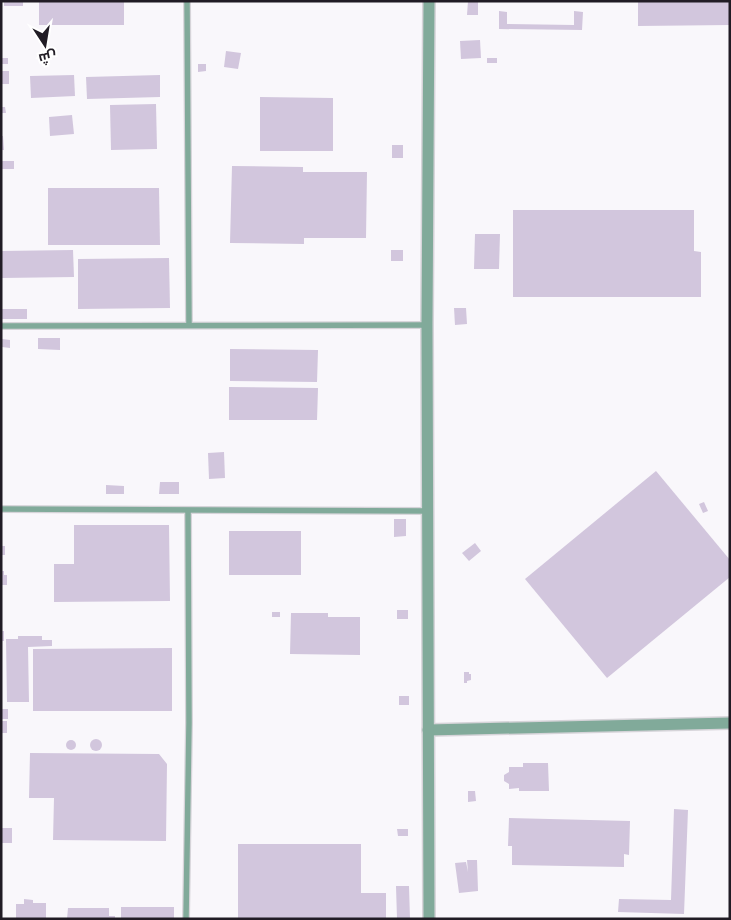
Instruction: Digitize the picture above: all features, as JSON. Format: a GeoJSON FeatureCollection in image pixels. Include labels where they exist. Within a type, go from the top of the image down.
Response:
{"type":"FeatureCollection","features":[{"type":"Feature","properties":{"kind":"street"},"geometry":{"type":"LineString","coordinates":[[429,1],[427,325],[429,919]]}},
{"type":"Feature","properties":{"kind":"street"},"geometry":{"type":"LineString","coordinates":[[428,730],[730,723]]}},
{"type":"Feature","properties":{"kind":"lane"},"geometry":{"type":"LineString","coordinates":[[187,1],[190,324]]}},
{"type":"Feature","properties":{"kind":"lane"},"geometry":{"type":"LineString","coordinates":[[1,326],[190,324],[427,325]]}},
{"type":"Feature","properties":{"kind":"lane"},"geometry":{"type":"LineString","coordinates":[[1,509],[428,511]]}},
{"type":"Feature","properties":{"kind":"lane"},"geometry":{"type":"LineString","coordinates":[[186,919],[189,723],[188,511]]}},
{"type":"Feature","properties":{"kind":"building"},"geometry":{"type":"Polygon","coordinates":[[[4,1],[23,1],[23,6],[4,6],[4,1]]]}},
{"type":"Feature","properties":{"kind":"building"},"geometry":{"type":"Polygon","coordinates":[[[39,1],[124,1],[124,25],[39,25],[39,1]]]}},
{"type":"Feature","properties":{"kind":"building"},"geometry":{"type":"Polygon","coordinates":[[[468,1],[478,1],[478,15],[467,15],[468,1]]]}},
{"type":"Feature","properties":{"kind":"building"},"geometry":{"type":"Polygon","coordinates":[[[638,1],[730,1],[730,25],[638,26],[638,1]]]}},
{"type":"Feature","properties":{"kind":"building"},"geometry":{"type":"Polygon","coordinates":[[[499,11],[507,12],[507,24],[574,25],[574,11],[583,12],[582,30],[499,29],[499,11]]]}},
{"type":"Feature","properties":{"kind":"building"},"geometry":{"type":"Polygon","coordinates":[[[480,40],[481,58],[461,59],[460,41],[480,40]]]}},
{"type":"Feature","properties":{"kind":"building"},"geometry":{"type":"Polygon","coordinates":[[[226,51],[241,53],[238,69],[224,67],[226,51]]]}},
{"type":"Feature","properties":{"kind":"building"},"geometry":{"type":"Polygon","coordinates":[[[1,58],[8,58],[8,64],[1,64],[1,58]]]}},
{"type":"Feature","properties":{"kind":"building"},"geometry":{"type":"Polygon","coordinates":[[[487,58],[497,58],[497,63],[487,63],[487,58]]]}},
{"type":"Feature","properties":{"kind":"building"},"geometry":{"type":"Polygon","coordinates":[[[198,64],[206,64],[206,71],[198,72],[198,64]]]}},
{"type":"Feature","properties":{"kind":"building"},"geometry":{"type":"Polygon","coordinates":[[[1,71],[9,71],[9,84],[1,84],[1,71]]]}},
{"type":"Feature","properties":{"kind":"building"},"geometry":{"type":"Polygon","coordinates":[[[74,75],[75,96],[31,98],[30,76],[74,75]]]}},
{"type":"Feature","properties":{"kind":"building"},"geometry":{"type":"Polygon","coordinates":[[[160,75],[160,97],[87,99],[86,77],[160,75]]]}},
{"type":"Feature","properties":{"kind":"building"},"geometry":{"type":"Polygon","coordinates":[[[260,97],[333,98],[333,151],[260,151],[260,97]]]}},
{"type":"Feature","properties":{"kind":"building"},"geometry":{"type":"Polygon","coordinates":[[[156,104],[157,149],[111,150],[110,105],[156,104]]]}},
{"type":"Feature","properties":{"kind":"building"},"geometry":{"type":"Polygon","coordinates":[[[1,107],[5,107],[6,113],[1,113],[1,107]]]}},
{"type":"Feature","properties":{"kind":"building"},"geometry":{"type":"Polygon","coordinates":[[[72,115],[74,134],[50,136],[49,117],[72,115]]]}},
{"type":"Feature","properties":{"kind":"building"},"geometry":{"type":"Polygon","coordinates":[[[1,136],[3,136],[4,150],[1,150],[1,136]]]}},
{"type":"Feature","properties":{"kind":"building"},"geometry":{"type":"Polygon","coordinates":[[[392,145],[403,145],[403,158],[392,158],[392,145]]]}},
{"type":"Feature","properties":{"kind":"building"},"geometry":{"type":"Polygon","coordinates":[[[1,161],[14,161],[14,169],[1,169],[1,161]]]}},
{"type":"Feature","properties":{"kind":"building"},"geometry":{"type":"Polygon","coordinates":[[[232,166],[303,167],[303,172],[367,172],[366,238],[304,238],[304,244],[230,243],[232,166]]]}},
{"type":"Feature","properties":{"kind":"building"},"geometry":{"type":"Polygon","coordinates":[[[48,188],[159,188],[160,245],[48,245],[48,188]]]}},
{"type":"Feature","properties":{"kind":"building"},"geometry":{"type":"Polygon","coordinates":[[[513,210],[694,210],[694,251],[701,252],[701,297],[513,297],[513,210]]]}},
{"type":"Feature","properties":{"kind":"building"},"geometry":{"type":"Polygon","coordinates":[[[475,234],[500,234],[499,269],[474,269],[475,234]]]}},
{"type":"Feature","properties":{"kind":"building"},"geometry":{"type":"Polygon","coordinates":[[[73,250],[74,277],[2,278],[1,251],[73,250]]]}},
{"type":"Feature","properties":{"kind":"building"},"geometry":{"type":"Polygon","coordinates":[[[391,250],[403,250],[403,261],[391,261],[391,250]]]}},
{"type":"Feature","properties":{"kind":"building"},"geometry":{"type":"Polygon","coordinates":[[[169,258],[170,308],[78,309],[78,259],[169,258]]]}},
{"type":"Feature","properties":{"kind":"building"},"geometry":{"type":"Polygon","coordinates":[[[454,308],[466,308],[467,324],[455,325],[454,308]]]}},
{"type":"Feature","properties":{"kind":"building"},"geometry":{"type":"Polygon","coordinates":[[[1,309],[27,309],[27,319],[1,319],[1,309]]]}},
{"type":"Feature","properties":{"kind":"building"},"geometry":{"type":"Polygon","coordinates":[[[38,338],[60,338],[60,350],[38,349],[38,338]]]}},
{"type":"Feature","properties":{"kind":"building"},"geometry":{"type":"Polygon","coordinates":[[[2,339],[10,340],[10,348],[2,347],[2,339]]]}},
{"type":"Feature","properties":{"kind":"building"},"geometry":{"type":"Polygon","coordinates":[[[230,349],[318,350],[317,382],[230,381],[230,349]]]}},
{"type":"Feature","properties":{"kind":"building"},"geometry":{"type":"Polygon","coordinates":[[[229,387],[318,388],[317,420],[229,420],[229,387]]]}},
{"type":"Feature","properties":{"kind":"building"},"geometry":{"type":"Polygon","coordinates":[[[224,452],[225,478],[209,479],[208,453],[224,452]]]}},
{"type":"Feature","properties":{"kind":"building"},"geometry":{"type":"Polygon","coordinates":[[[656,471],[730,560],[730,577],[607,678],[525,579],[656,471]]]}},
{"type":"Feature","properties":{"kind":"building"},"geometry":{"type":"Polygon","coordinates":[[[160,482],[179,482],[179,494],[159,494],[160,482]]]}},
{"type":"Feature","properties":{"kind":"building"},"geometry":{"type":"Polygon","coordinates":[[[106,485],[124,486],[124,494],[106,494],[106,485]]]}},
{"type":"Feature","properties":{"kind":"building"},"geometry":{"type":"Polygon","coordinates":[[[704,502],[708,511],[703,513],[699,504],[704,502]]]}},
{"type":"Feature","properties":{"kind":"building"},"geometry":{"type":"Polygon","coordinates":[[[394,519],[406,519],[406,536],[394,537],[394,519]]]}},
{"type":"Feature","properties":{"kind":"building"},"geometry":{"type":"Polygon","coordinates":[[[74,525],[169,525],[170,601],[54,602],[54,564],[74,564],[74,525]]]}},
{"type":"Feature","properties":{"kind":"building"},"geometry":{"type":"Polygon","coordinates":[[[229,531],[301,531],[301,575],[229,575],[229,531]]]}},
{"type":"Feature","properties":{"kind":"building"},"geometry":{"type":"Polygon","coordinates":[[[475,543],[481,551],[469,561],[462,553],[475,543]]]}},
{"type":"Feature","properties":{"kind":"building"},"geometry":{"type":"Polygon","coordinates":[[[1,546],[5,546],[5,555],[1,555],[1,546]]]}},
{"type":"Feature","properties":{"kind":"building"},"geometry":{"type":"Polygon","coordinates":[[[1,571],[4,571],[4,575],[7,575],[7,585],[1,585],[1,571]]]}},
{"type":"Feature","properties":{"kind":"building"},"geometry":{"type":"Polygon","coordinates":[[[397,610],[408,610],[408,619],[397,619],[397,610]]]}},
{"type":"Feature","properties":{"kind":"building"},"geometry":{"type":"Polygon","coordinates":[[[272,612],[280,612],[280,617],[272,617],[272,612]]]}},
{"type":"Feature","properties":{"kind":"building"},"geometry":{"type":"Polygon","coordinates":[[[291,613],[328,613],[328,617],[360,617],[360,655],[290,654],[291,613]]]}},
{"type":"Feature","properties":{"kind":"building"},"geometry":{"type":"Polygon","coordinates":[[[1,631],[4,631],[4,641],[1,641],[1,631]]]}},
{"type":"Feature","properties":{"kind":"building"},"geometry":{"type":"Polygon","coordinates":[[[18,636],[42,636],[42,640],[52,640],[52,646],[28,647],[29,702],[7,702],[6,639],[18,639],[18,636]]]}},
{"type":"Feature","properties":{"kind":"building"},"geometry":{"type":"Polygon","coordinates":[[[172,648],[172,711],[33,711],[33,649],[172,648]]]}},
{"type":"Feature","properties":{"kind":"building"},"geometry":{"type":"Polygon","coordinates":[[[464,672],[471,674],[471,680],[467,681],[467,683],[464,683],[464,672]]]}},
{"type":"Feature","properties":{"kind":"building"},"geometry":{"type":"Polygon","coordinates":[[[399,696],[409,696],[409,705],[399,705],[399,696]]]}},
{"type":"Feature","properties":{"kind":"building"},"geometry":{"type":"Polygon","coordinates":[[[1,709],[8,709],[8,719],[1,719],[1,709]]]}},
{"type":"Feature","properties":{"kind":"building"},"geometry":{"type":"Polygon","coordinates":[[[1,721],[7,721],[7,733],[1,733],[1,721]]]}},
{"type":"Feature","properties":{"kind":"building"},"geometry":{"type":"Polygon","coordinates":[[[96,739],[102,745],[96,751],[90,745],[96,739]]]}},
{"type":"Feature","properties":{"kind":"building"},"geometry":{"type":"Polygon","coordinates":[[[69,740],[73,740],[76,745],[75,749],[69,750],[66,747],[66,743],[69,740]]]}},
{"type":"Feature","properties":{"kind":"building"},"geometry":{"type":"Polygon","coordinates":[[[30,753],[159,754],[167,764],[166,841],[53,840],[54,798],[29,798],[30,753]]]}},
{"type":"Feature","properties":{"kind":"building"},"geometry":{"type":"Polygon","coordinates":[[[523,763],[548,763],[549,791],[509,789],[509,784],[504,781],[504,775],[509,772],[509,767],[523,767],[523,763]]]}},
{"type":"Feature","properties":{"kind":"building"},"geometry":{"type":"Polygon","coordinates":[[[468,791],[475,791],[476,801],[468,802],[468,791]]]}},
{"type":"Feature","properties":{"kind":"building"},"geometry":{"type":"Polygon","coordinates":[[[674,809],[688,810],[684,914],[618,912],[619,899],[671,900],[674,809]]]}},
{"type":"Feature","properties":{"kind":"building"},"geometry":{"type":"Polygon","coordinates":[[[509,818],[630,821],[629,855],[624,854],[624,867],[512,865],[512,846],[508,846],[509,818]]]}},
{"type":"Feature","properties":{"kind":"building"},"geometry":{"type":"Polygon","coordinates":[[[1,828],[12,828],[12,843],[1,843],[1,828]]]}},
{"type":"Feature","properties":{"kind":"building"},"geometry":{"type":"Polygon","coordinates":[[[397,829],[408,829],[408,836],[398,836],[397,829]]]}},
{"type":"Feature","properties":{"kind":"building"},"geometry":{"type":"Polygon","coordinates":[[[238,844],[361,844],[361,893],[386,893],[386,919],[238,919],[238,844]]]}},
{"type":"Feature","properties":{"kind":"building"},"geometry":{"type":"Polygon","coordinates":[[[467,860],[477,860],[478,891],[459,893],[455,863],[466,862],[468,872],[467,860]]]}},
{"type":"Feature","properties":{"kind":"building"},"geometry":{"type":"Polygon","coordinates":[[[396,886],[409,886],[410,919],[397,919],[396,886]]]}},
{"type":"Feature","properties":{"kind":"building"},"geometry":{"type":"Polygon","coordinates":[[[24,899],[33,900],[33,903],[46,903],[46,919],[16,919],[16,904],[24,904],[24,899]]]}},
{"type":"Feature","properties":{"kind":"building"},"geometry":{"type":"Polygon","coordinates":[[[121,907],[174,907],[174,919],[121,919],[121,907]]]}},
{"type":"Feature","properties":{"kind":"building"},"geometry":{"type":"Polygon","coordinates":[[[68,908],[109,908],[109,916],[115,916],[115,919],[67,919],[68,908]]]}}]}
